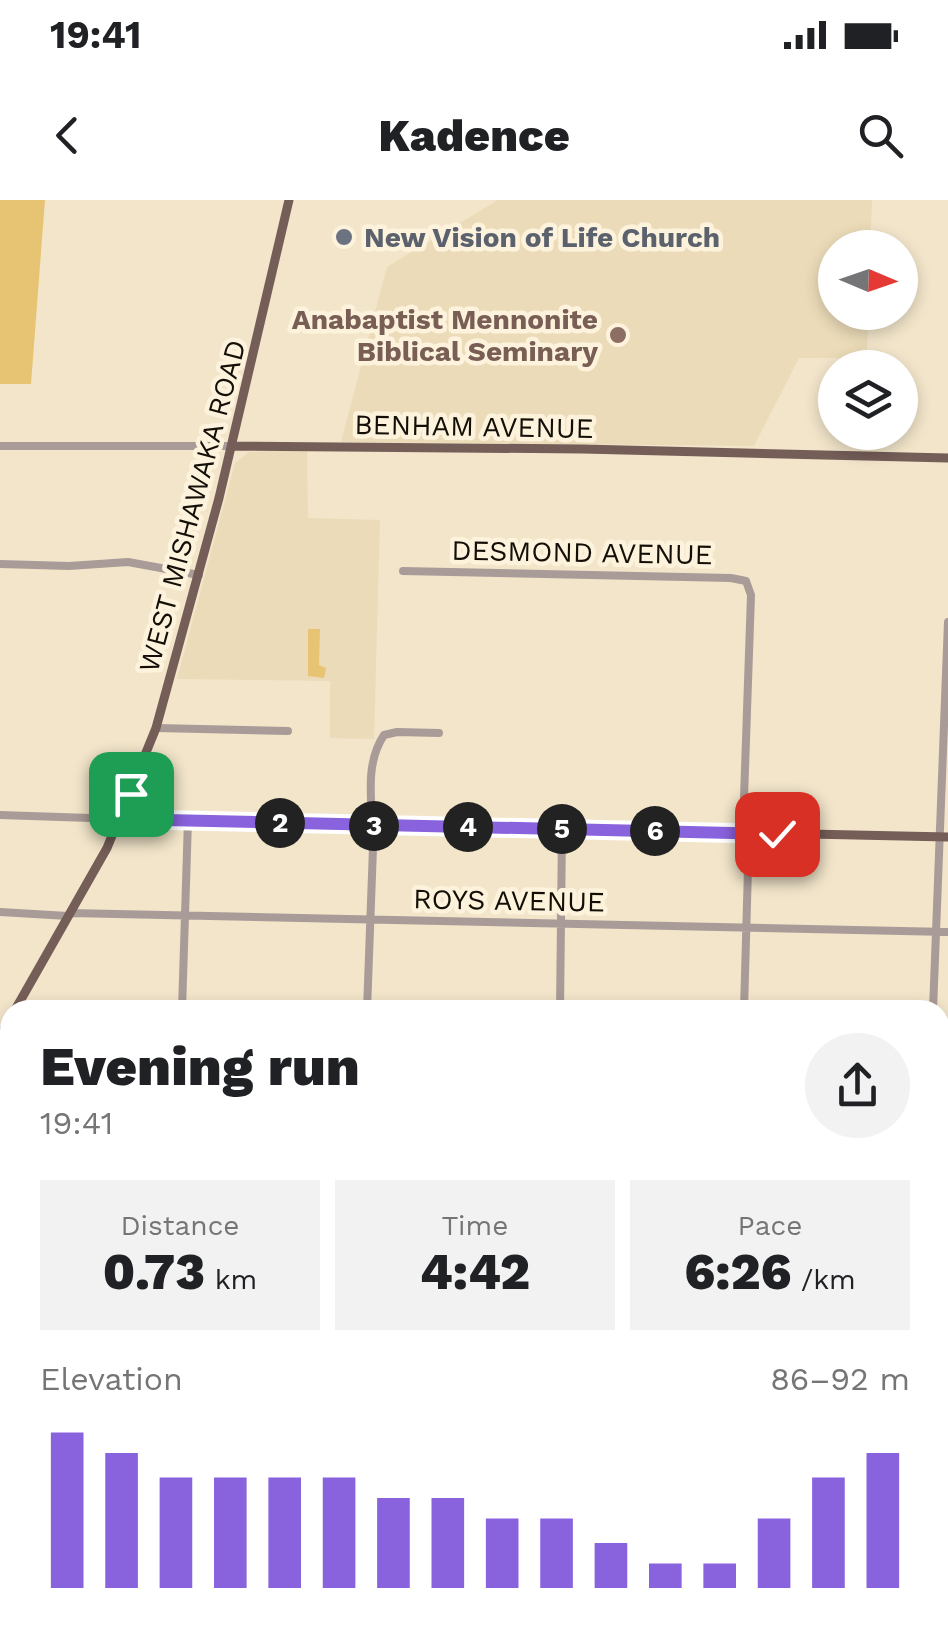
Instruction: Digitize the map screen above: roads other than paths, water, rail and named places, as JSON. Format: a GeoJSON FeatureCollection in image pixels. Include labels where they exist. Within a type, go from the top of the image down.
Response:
{"type":"FeatureCollection","features":[{"type":"Feature","properties":{"kind":"main road","name":"WEST MISHAWAKA ROAD"},"geometry":{"type":"LineString","coordinates":[[21,1000],[120,819],[156,728],[232,446],[289,200]]}},
{"type":"Feature","properties":{"kind":"main road","name":"BENHAM AVENUE"},"geometry":{"type":"LineString","coordinates":[[232,446],[948,458]]}},
{"type":"Feature","properties":{"kind":"main road"},"geometry":{"type":"LineString","coordinates":[[120,819],[943,837]]}},
{"type":"Feature","properties":{"kind":"street","name":"BENHAM AVENUE"},"geometry":{"type":"LineString","coordinates":[[0,446],[232,446]]}},
{"type":"Feature","properties":{"kind":"street"},"geometry":{"type":"LineString","coordinates":[[0,564],[69,566],[128,562],[199,574]]}},
{"type":"Feature","properties":{"kind":"street","name":"DESMOND AVENUE"},"geometry":{"type":"LineString","coordinates":[[402,571],[746,580],[751,595],[743,827],[748,833],[744,1000]]}},
{"type":"Feature","properties":{"kind":"street"},"geometry":{"type":"LineString","coordinates":[[933,1000],[943,837],[948,622]]}},
{"type":"Feature","properties":{"kind":"street"},"geometry":{"type":"LineString","coordinates":[[156,728],[288,731]]}},
{"type":"Feature","properties":{"kind":"street"},"geometry":{"type":"LineString","coordinates":[[367,1000],[374,749],[384,735],[439,733]]}},
{"type":"Feature","properties":{"kind":"street"},"geometry":{"type":"LineString","coordinates":[[0,815],[120,819]]}},
{"type":"Feature","properties":{"kind":"street"},"geometry":{"type":"LineString","coordinates":[[182,1000],[188,820]]}},
{"type":"Feature","properties":{"kind":"street"},"geometry":{"type":"LineString","coordinates":[[560,1000],[562,829]]}},
{"type":"Feature","properties":{"kind":"street","name":"ROYS AVENUE"},"geometry":{"type":"LineString","coordinates":[[0,912],[948,932]]}},
{"type":"Feature","properties":{"kind":"place","name":"New Vision of Life Church"},"geometry":{"type":"Point","coordinates":[344,237]}},
{"type":"Feature","properties":{"kind":"place","name":"Anabaptist Mennonite Biblical Seminary"},"geometry":{"type":"Point","coordinates":[618,335]}}]}
